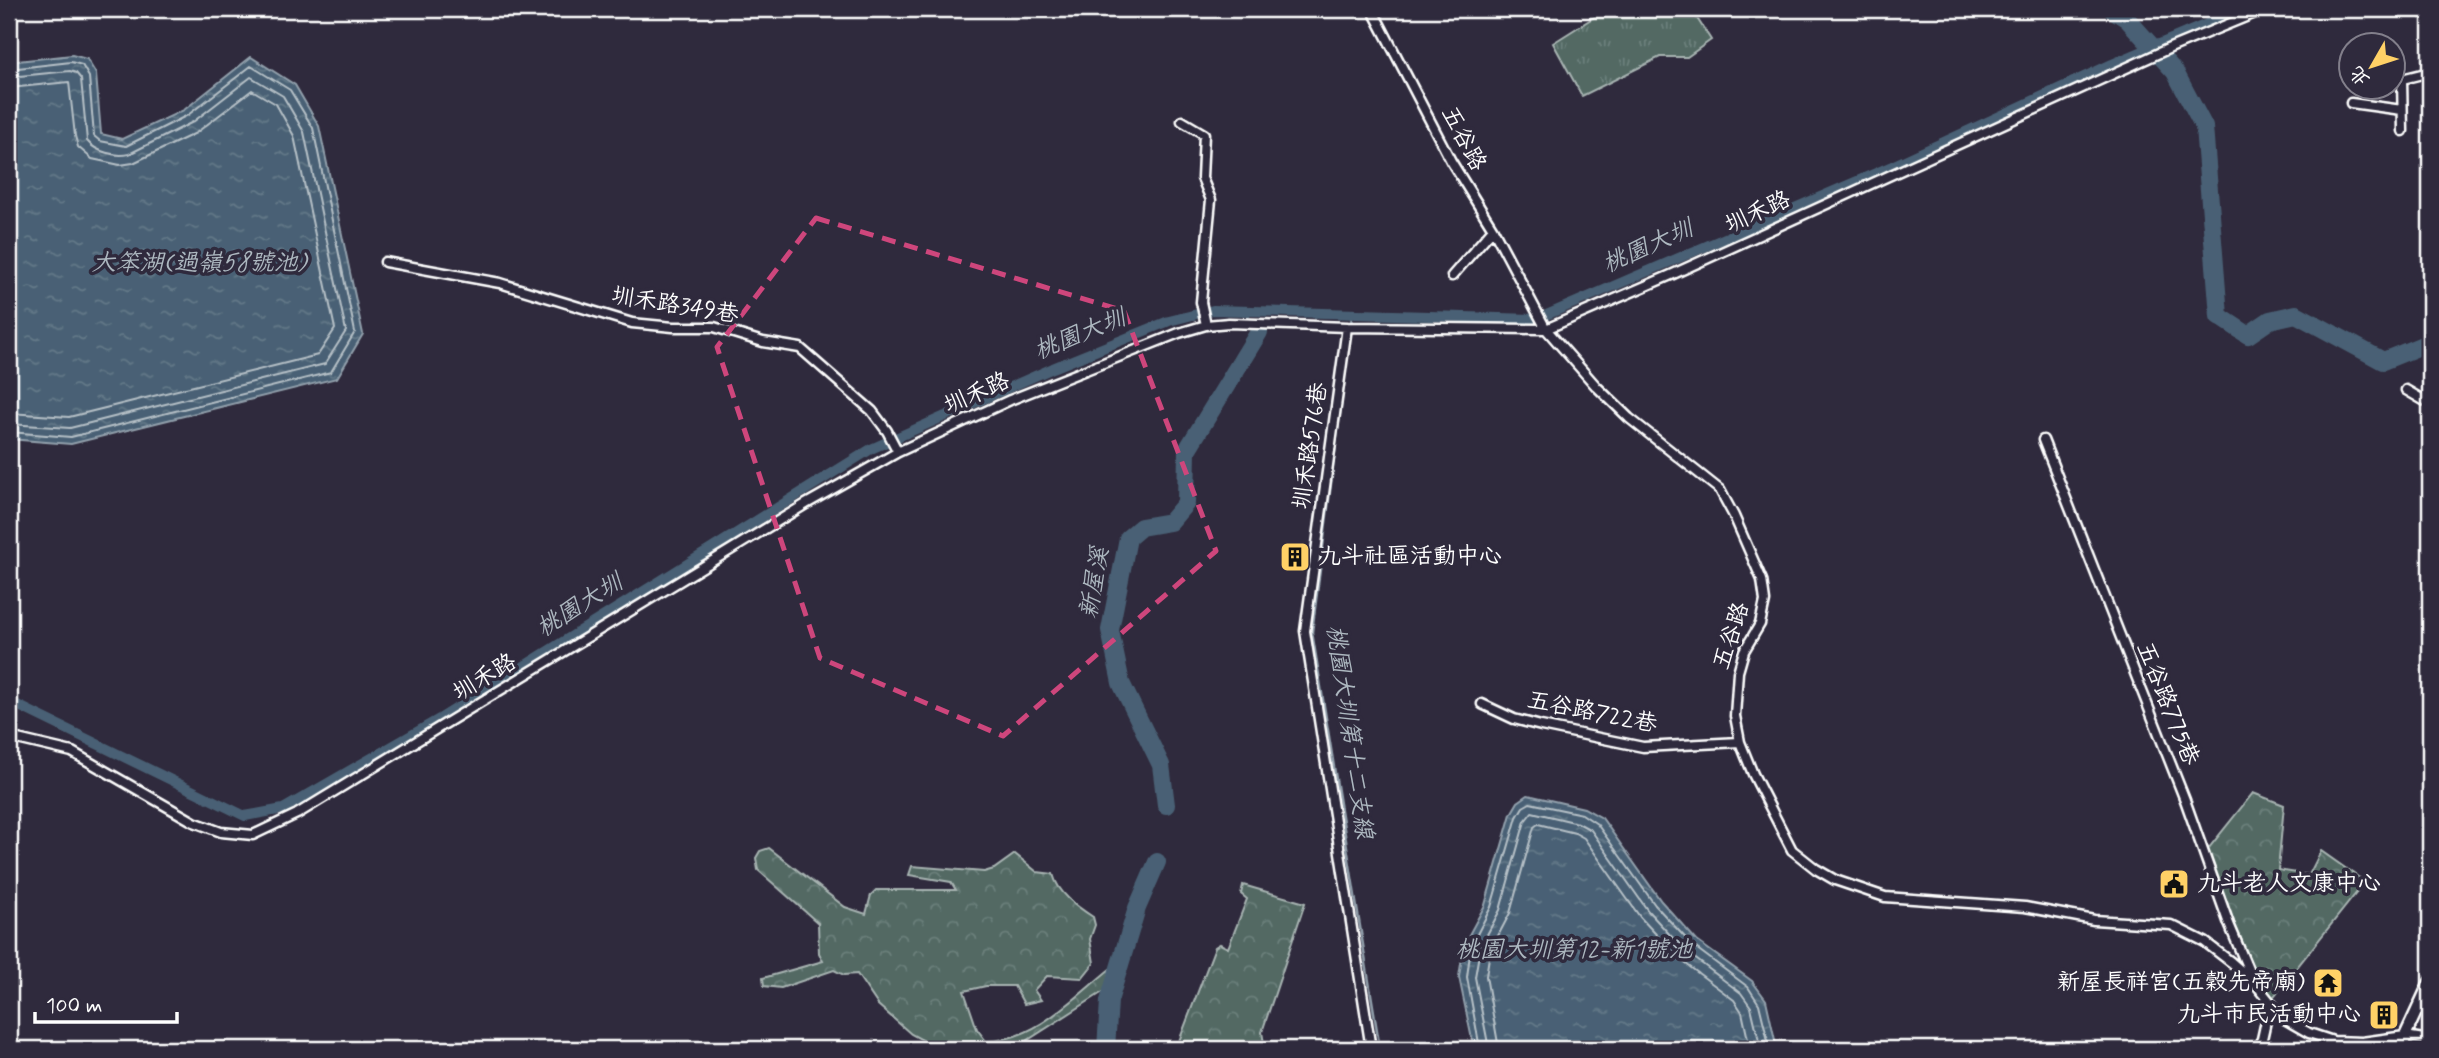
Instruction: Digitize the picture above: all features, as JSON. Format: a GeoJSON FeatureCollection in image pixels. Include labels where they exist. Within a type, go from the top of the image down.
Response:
{"type":"FeatureCollection","features":[{"type":"Feature","properties":{"kind":"street","name":"五谷路"},"geometry":{"type":"LineString","coordinates":[[1373,9],[1451,162],[1493,229],[1546,329],[1596,386],[1629,418],[1720,490],[1734,516],[1762,580],[1765,601],[1760,624],[1744,651],[1738,672],[1735,716],[1753,774],[1792,850],[1835,880],[1885,897],[2025,907],[2094,920],[2171,925],[2205,942],[2255,983],[2283,1018],[2309,1033],[2333,1041],[2405,1036],[2430,1040]]}},
{"type":"Feature","properties":{"kind":"street","name":"圳禾路"},"geometry":{"type":"LineString","coordinates":[[9,737],[72,752],[194,822],[221,832],[253,835],[297,814],[897,449],[1010,400],[1205,323],[1546,329],[2170,48],[2265,9]]}},
{"type":"Feature","properties":{"kind":"street"},"geometry":{"type":"LineString","coordinates":[[2408,76],[2430,72]]}},
{"type":"Feature","properties":{"kind":"street"},"geometry":{"type":"LineString","coordinates":[[2401,102],[2403,131]]}},
{"type":"Feature","properties":{"kind":"street"},"geometry":{"type":"LineString","coordinates":[[2351,103],[2402,110]]}},
{"type":"Feature","properties":{"kind":"street"},"geometry":{"type":"LineString","coordinates":[[1182,121],[1204,134],[1202,178],[1211,200],[1201,307],[1205,323]]}},
{"type":"Feature","properties":{"kind":"street"},"geometry":{"type":"LineString","coordinates":[[1452,276],[1493,229]]}},
{"type":"Feature","properties":{"kind":"street","name":"圳禾路349巷"},"geometry":{"type":"LineString","coordinates":[[386,262],[500,283],[632,323],[714,327],[763,342],[800,348],[872,411],[897,449]]}},
{"type":"Feature","properties":{"kind":"street","name":"圳禾路576巷"},"geometry":{"type":"LineString","coordinates":[[1347,327],[1305,631],[1371,1049]]}},
{"type":"Feature","properties":{"kind":"street"},"geometry":{"type":"LineString","coordinates":[[2406,390],[2430,404]]}},
{"type":"Feature","properties":{"kind":"street","name":"五谷路775巷"},"geometry":{"type":"LineString","coordinates":[[2043,440],[2185,800],[2229,924],[2255,983]]}},
{"type":"Feature","properties":{"kind":"street","name":"五谷路722巷"},"geometry":{"type":"LineString","coordinates":[[1482,704],[1514,719],[1643,747],[1741,742]]}},
{"type":"Feature","properties":{"kind":"street"},"geometry":{"type":"LineString","coordinates":[[2403,1049],[2405,1036],[2430,982]]}},
{"type":"Feature","properties":{"kind":"street"},"geometry":{"type":"LineString","coordinates":[[2257,1049],[2270,1003]]}},
{"type":"Feature","properties":{"kind":"highlighted area"},"geometry":{"type":"Polygon","coordinates":[[[816,218],[1124,311],[1216,551],[1003,736],[820,658],[717,347],[816,218]]]}},
{"type":"Feature","properties":{"kind":"green space"},"geometry":{"type":"Polygon","coordinates":[[[1607,9],[1691,9],[1711,40],[1687,57],[1660,57],[1582,96],[1553,43],[1607,9]]]}},
{"type":"Feature","properties":{"kind":"green space"},"geometry":{"type":"Polygon","coordinates":[[[2253,793],[2284,805],[2278,870],[2309,875],[2321,851],[2365,882],[2271,1000],[2254,970],[2205,853],[2253,793]]]}},
{"type":"Feature","properties":{"kind":"green space"},"geometry":{"type":"Polygon","coordinates":[[[769,848],[845,907],[866,914],[871,895],[876,890],[956,890],[951,882],[909,875],[912,866],[984,872],[994,869],[1015,854],[1037,872],[1053,874],[1063,893],[1093,917],[1095,925],[1090,939],[1094,963],[1082,978],[1047,976],[1034,990],[1041,1000],[1024,1004],[1014,986],[986,986],[964,991],[977,1029],[986,1041],[1021,1034],[1037,1026],[1068,1005],[1110,969],[1106,990],[1014,1049],[939,1049],[911,1034],[878,1005],[857,974],[844,975],[834,970],[781,988],[764,986],[763,978],[823,961],[819,953],[818,923],[758,870],[756,858],[760,851],[769,848]]]}},
{"type":"Feature","properties":{"kind":"green space"},"geometry":{"type":"Polygon","coordinates":[[[1243,885],[1305,903],[1262,1032],[1265,1049],[1176,1049],[1215,947],[1220,944],[1228,948],[1247,899],[1241,894],[1243,885]]]}},
{"type":"Feature","properties":{"kind":"water","name":"大笨湖(過嶺58號池)"},"geometry":{"type":"Polygon","coordinates":[[[72,55],[87,59],[96,74],[101,134],[122,139],[184,110],[251,57],[295,85],[319,126],[363,334],[337,378],[71,444],[9,439],[9,62],[72,55]]]}},
{"type":"Feature","properties":{"kind":"water","name":"桃園大圳第12-新1號池"},"geometry":{"type":"Polygon","coordinates":[[[1528,795],[1584,808],[1602,818],[1661,901],[1697,941],[1752,981],[1766,1000],[1777,1049],[1474,1049],[1459,977],[1464,944],[1485,905],[1511,814],[1518,802],[1528,795]]]}},
{"type":"Feature","properties":{"kind":"waterway"},"geometry":{"type":"LineString","coordinates":[[2112,9],[2127,19],[2175,72],[2204,127],[2219,316],[2248,335],[2270,320],[2296,314],[2383,361],[2430,342]]}},
{"type":"Feature","properties":{"kind":"waterway","name":"桃園大圳"},"geometry":{"type":"LineString","coordinates":[[9,701],[245,816],[283,809],[441,718],[871,449],[1053,368],[1169,321],[1213,310],[1537,319],[1892,166],[2112,64],[2242,9]]}},
{"type":"Feature","properties":{"kind":"waterway","name":"桃園大圳第十二支線"},"geometry":{"type":"LineString","coordinates":[[1351,325],[1352,314]]}},
{"type":"Feature","properties":{"kind":"waterway","name":"新屋溪"},"geometry":{"type":"LineString","coordinates":[[1166,805],[1161,765],[1121,683],[1110,630],[1128,538],[1141,527],[1170,522],[1186,503],[1187,450],[1259,332]]}},
{"type":"Feature","properties":{"kind":"waterway","name":"桃園大圳第十二支線"},"geometry":{"type":"LineString","coordinates":[[1350,336],[1312,632],[1380,1049]]}},
{"type":"Feature","properties":{"kind":"waterway","name":"新屋溪"},"geometry":{"type":"LineString","coordinates":[[1106,1049],[1109,1001],[1137,908],[1157,862]]}},
{"type":"Feature","properties":{"kind":"place","name":"九斗社區活動中心"},"geometry":{"type":"Point","coordinates":[1295,557]}},
{"type":"Feature","properties":{"kind":"place","name":"九斗老人文康中心"},"geometry":{"type":"Point","coordinates":[2174,884]}},
{"type":"Feature","properties":{"kind":"place","name":"新屋長祥宮(五穀先帝廟)"},"geometry":{"type":"Point","coordinates":[2328,983]}},
{"type":"Feature","properties":{"kind":"place","name":"九斗市民活動中心"},"geometry":{"type":"Point","coordinates":[2384,1015]}}]}
